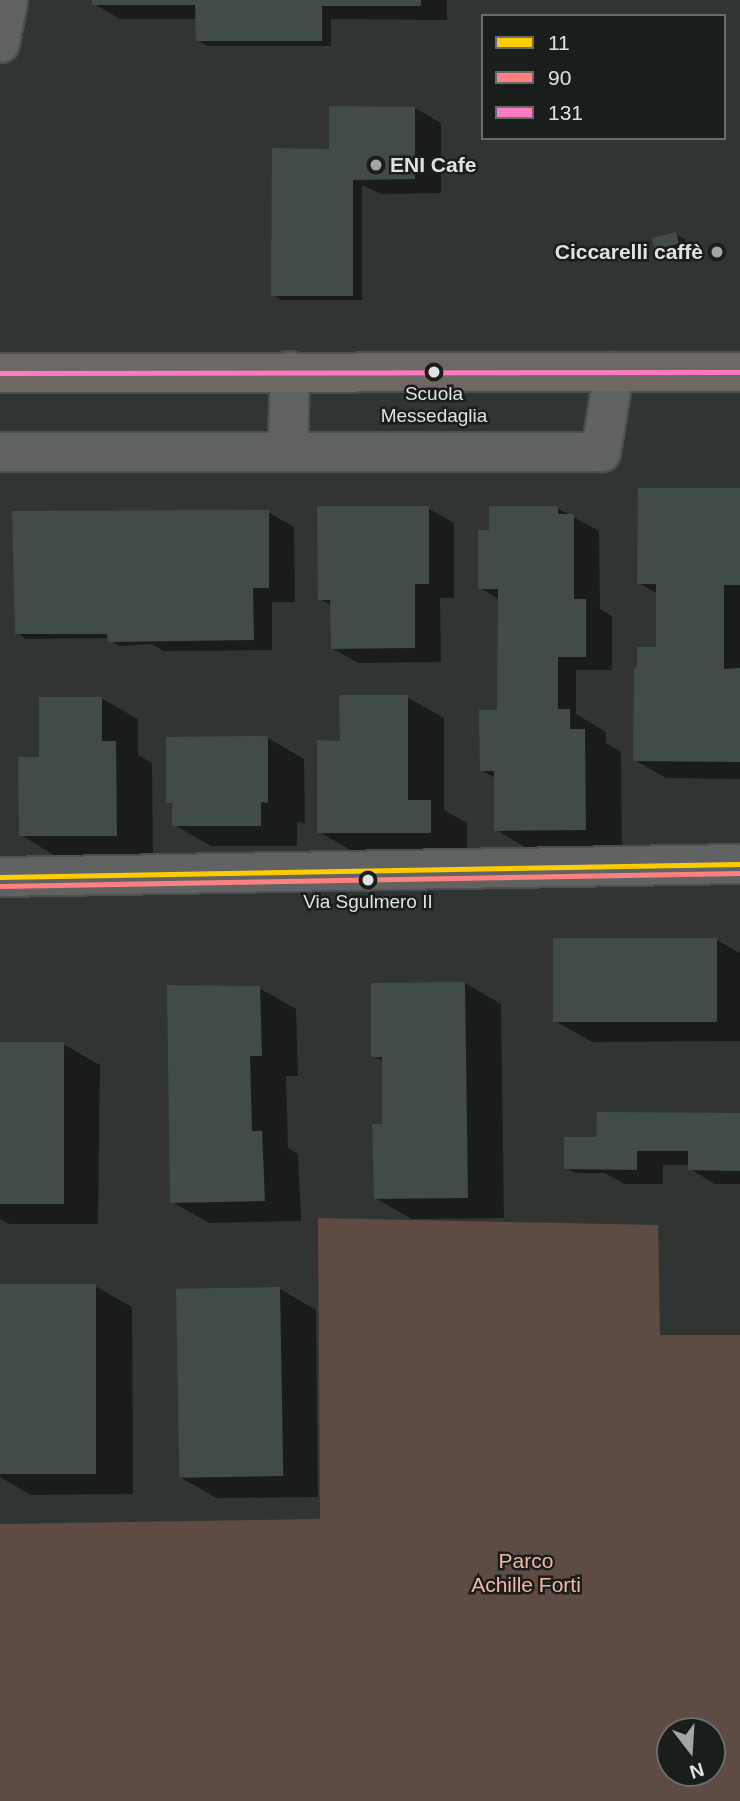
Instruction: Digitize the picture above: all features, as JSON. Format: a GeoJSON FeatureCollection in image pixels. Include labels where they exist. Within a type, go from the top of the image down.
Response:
{"type":"FeatureCollection","features":[{"type":"Feature","properties":{"kind":"main road"},"geometry":{"type":"LineString","coordinates":[[0,373],[740,372]]}},
{"type":"Feature","properties":{"kind":"street"},"geometry":{"type":"LineString","coordinates":[[0,43],[8,0]]}},
{"type":"Feature","properties":{"kind":"street"},"geometry":{"type":"LineString","coordinates":[[288,451],[290,371]]}},
{"type":"Feature","properties":{"kind":"street"},"geometry":{"type":"LineString","coordinates":[[0,452],[601,452],[614,372]]}},
{"type":"Feature","properties":{"kind":"street"},"geometry":{"type":"LineString","coordinates":[[0,877],[740,864]]}},
{"type":"Feature","properties":{"kind":"green space","name":"Parco Achille Forti"},"geometry":{"type":"Polygon","coordinates":[[[318,1218],[658,1225],[660,1335],[740,1335],[740,1801],[0,1801],[0,1524],[320,1519],[318,1218]]]}},
{"type":"Feature","properties":{"kind":"building"},"geometry":{"type":"Polygon","coordinates":[[[92,0],[421,0],[421,6],[322,6],[322,41],[196,41],[195,5],[92,5],[92,0]]]}},
{"type":"Feature","properties":{"kind":"building"},"geometry":{"type":"Polygon","coordinates":[[[329,106],[415,107],[415,179],[353,180],[353,296],[271,296],[272,148],[329,149],[329,106]]]}},
{"type":"Feature","properties":{"kind":"building"},"geometry":{"type":"Polygon","coordinates":[[[676,232],[679,244],[655,250],[652,238],[676,232]]]}},
{"type":"Feature","properties":{"kind":"building"},"geometry":{"type":"Polygon","coordinates":[[[638,488],[740,488],[740,585],[724,585],[724,669],[740,668],[740,762],[633,761],[634,668],[637,667],[637,647],[656,647],[656,584],[637,584],[638,488]]]}},
{"type":"Feature","properties":{"kind":"building"},"geometry":{"type":"Polygon","coordinates":[[[317,506],[429,506],[429,584],[415,584],[415,648],[331,649],[330,600],[318,600],[317,506]]]}},
{"type":"Feature","properties":{"kind":"building"},"geometry":{"type":"Polygon","coordinates":[[[489,506],[558,506],[558,514],[574,514],[574,599],[586,599],[586,657],[558,657],[558,709],[570,709],[570,729],[585,729],[586,830],[494,831],[494,771],[480,771],[479,710],[497,710],[498,589],[478,589],[478,530],[489,530],[489,506]]]}},
{"type":"Feature","properties":{"kind":"building"},"geometry":{"type":"Polygon","coordinates":[[[269,510],[269,588],[253,588],[254,640],[108,642],[107,634],[15,634],[12,511],[269,510]]]}},
{"type":"Feature","properties":{"kind":"building"},"geometry":{"type":"Polygon","coordinates":[[[339,695],[408,695],[408,800],[431,800],[431,833],[317,833],[317,740],[340,741],[339,695]]]}},
{"type":"Feature","properties":{"kind":"building"},"geometry":{"type":"Polygon","coordinates":[[[39,697],[102,697],[102,741],[116,741],[117,836],[19,836],[18,757],[39,757],[39,697]]]}},
{"type":"Feature","properties":{"kind":"building"},"geometry":{"type":"Polygon","coordinates":[[[268,736],[268,803],[261,802],[261,826],[172,826],[172,803],[166,803],[166,737],[268,736]]]}},
{"type":"Feature","properties":{"kind":"building"},"geometry":{"type":"Polygon","coordinates":[[[553,938],[717,938],[717,1022],[553,1022],[553,938]]]}},
{"type":"Feature","properties":{"kind":"building"},"geometry":{"type":"Polygon","coordinates":[[[465,982],[468,1198],[374,1199],[372,1124],[382,1124],[382,1057],[371,1057],[371,983],[465,982]]]}},
{"type":"Feature","properties":{"kind":"building"},"geometry":{"type":"Polygon","coordinates":[[[167,985],[260,986],[262,1056],[250,1056],[252,1131],[262,1131],[265,1201],[170,1203],[167,985]]]}},
{"type":"Feature","properties":{"kind":"building"},"geometry":{"type":"Polygon","coordinates":[[[0,1042],[64,1042],[64,1204],[0,1204],[0,1042]]]}},
{"type":"Feature","properties":{"kind":"building"},"geometry":{"type":"Polygon","coordinates":[[[597,1112],[740,1113],[740,1171],[688,1170],[688,1151],[637,1151],[637,1170],[564,1169],[564,1137],[596,1137],[597,1112]]]}},
{"type":"Feature","properties":{"kind":"building"},"geometry":{"type":"Polygon","coordinates":[[[0,1284],[96,1284],[96,1474],[0,1474],[0,1284]]]}},
{"type":"Feature","properties":{"kind":"building"},"geometry":{"type":"Polygon","coordinates":[[[280,1287],[283,1476],[179,1478],[176,1289],[280,1287]]]}},
{"type":"Feature","properties":{"kind":"transit line","name":"131"},"geometry":{"type":"LineString","coordinates":[[0,373],[740,372]]}},
{"type":"Feature","properties":{"kind":"transit line","name":"11"},"geometry":{"type":"LineString","coordinates":[[0,877],[740,864]]}},
{"type":"Feature","properties":{"kind":"transit line","name":"90"},"geometry":{"type":"LineString","coordinates":[[0,886],[740,873]]}},
{"type":"Feature","properties":{"kind":"place","name":"ENI Cafe"},"geometry":{"type":"Point","coordinates":[376,165]}},
{"type":"Feature","properties":{"kind":"place","name":"Ciccarelli caffè"},"geometry":{"type":"Point","coordinates":[717,252]}},
{"type":"Feature","properties":{"kind":"place","name":"Scuola Messedaglia"},"geometry":{"type":"Point","coordinates":[434,372]}},
{"type":"Feature","properties":{"kind":"place","name":"Via Sgulmero II"},"geometry":{"type":"Point","coordinates":[368,880]}}]}
